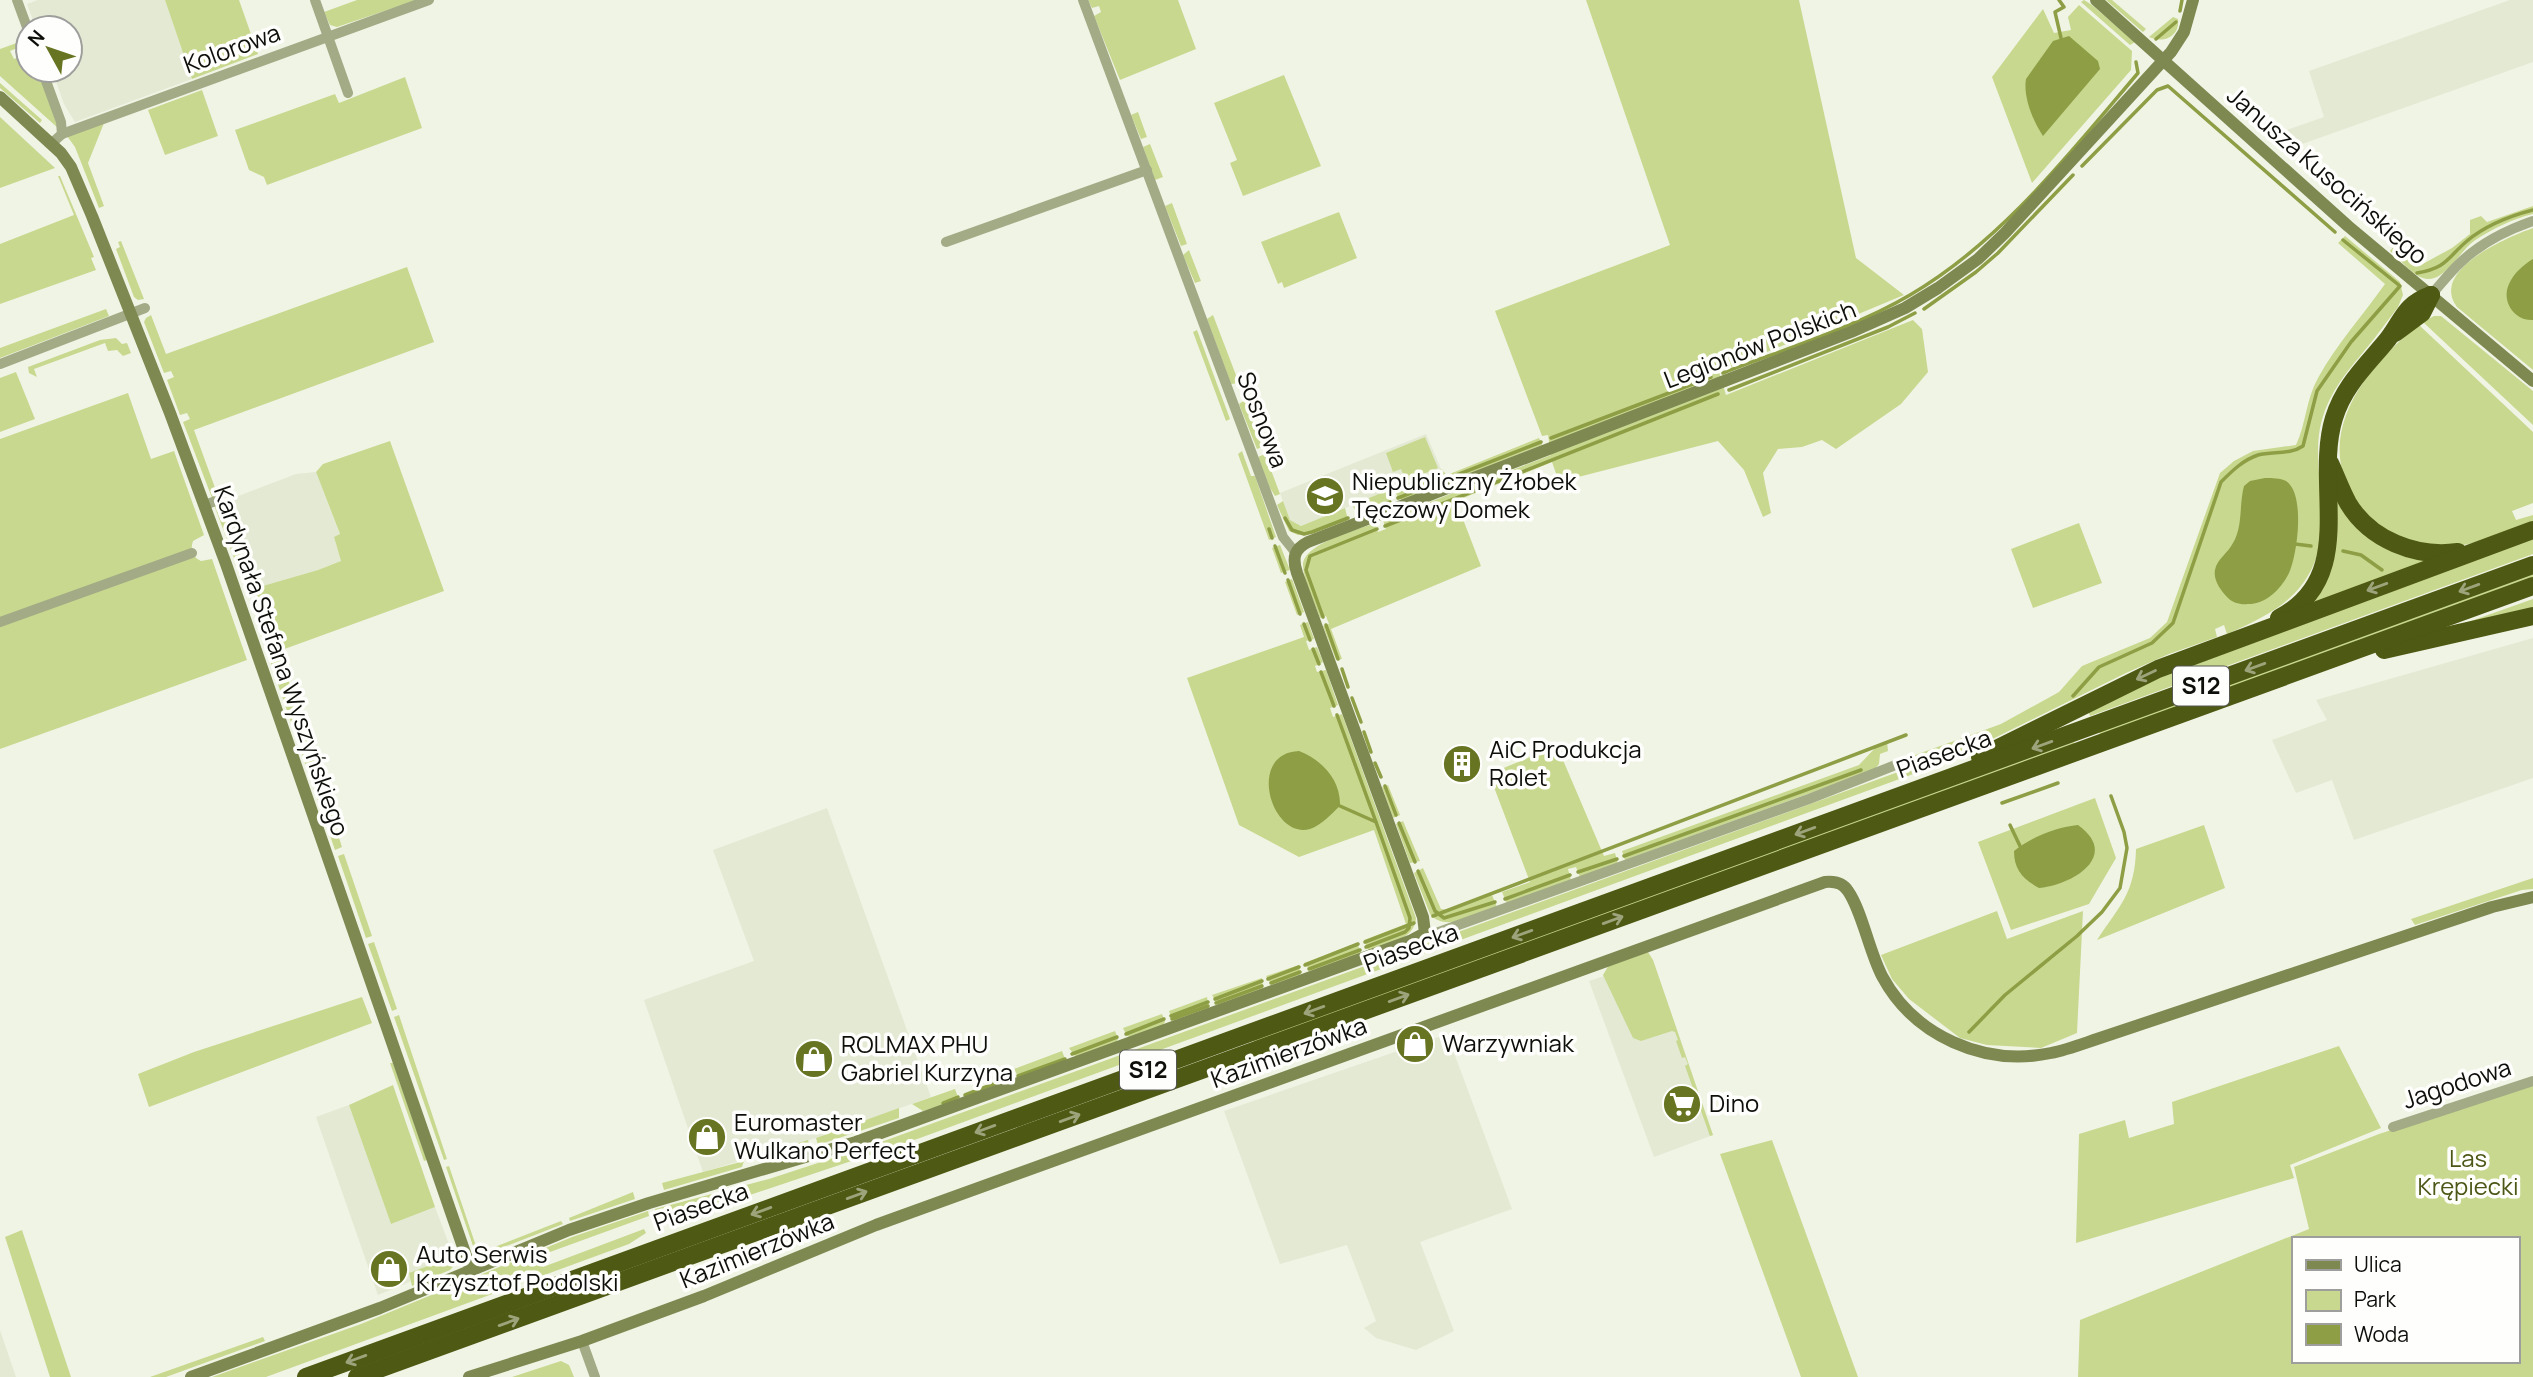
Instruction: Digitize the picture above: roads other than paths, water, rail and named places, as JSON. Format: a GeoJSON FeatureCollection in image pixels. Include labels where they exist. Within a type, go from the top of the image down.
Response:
{"type":"FeatureCollection","features":[{"type":"Feature","properties":{"kind":"highway"},"geometry":{"type":"LineString","coordinates":[[2232,641],[2288,613],[2319,577],[2330,530],[2327,481],[2330,433],[2342,397],[2354,378],[2389,337],[2407,308],[2431,295]]}},
{"type":"Feature","properties":{"kind":"highway"},"geometry":{"type":"LineString","coordinates":[[2330,463],[2356,514],[2393,542],[2423,552],[2443,554],[2484,547]]}},
{"type":"Feature","properties":{"kind":"highway"},"geometry":{"type":"LineString","coordinates":[[1869,808],[2158,669],[2533,530]]}},
{"type":"Feature","properties":{"kind":"highway","name":"Piasecka"},"geometry":{"type":"LineString","coordinates":[[306,1377],[2533,565]]}},
{"type":"Feature","properties":{"kind":"highway","name":"Piasecka"},"geometry":{"type":"LineString","coordinates":[[357,1377],[2533,586]]}},
{"type":"Feature","properties":{"kind":"highway"},"geometry":{"type":"LineString","coordinates":[[2323,663],[2533,616]]}},
{"type":"Feature","properties":{"kind":"street"},"geometry":{"type":"LineString","coordinates":[[314,0],[348,93]]}},
{"type":"Feature","properties":{"kind":"street","name":"Kolorowa"},"geometry":{"type":"LineString","coordinates":[[57,138],[429,0]]}},
{"type":"Feature","properties":{"kind":"street","name":"Sosnowa"},"geometry":{"type":"LineString","coordinates":[[1083,0],[1283,537],[1295,552],[1294,565],[1423,916],[1425,933]]}},
{"type":"Feature","properties":{"kind":"street","name":"Janusza Kusocińskiego"},"geometry":{"type":"LineString","coordinates":[[2096,0],[2339,218],[2533,381]]}},
{"type":"Feature","properties":{"kind":"street","name":"Legionów Polskich"},"geometry":{"type":"LineString","coordinates":[[1295,552],[1308,542],[1863,327],[1926,296],[1967,268],[2006,233],[2164,60],[2184,32],[2193,0]]}},
{"type":"Feature","properties":{"kind":"street"},"geometry":{"type":"LineString","coordinates":[[48,84],[61,122],[57,138]]}},
{"type":"Feature","properties":{"kind":"street","name":"Kardynała Stefana Wyszyńskiego"},"geometry":{"type":"LineString","coordinates":[[0,97],[57,138],[78,181],[204,505],[471,1270]]}},
{"type":"Feature","properties":{"kind":"street"},"geometry":{"type":"LineString","coordinates":[[946,242],[1147,170]]}},
{"type":"Feature","properties":{"kind":"street"},"geometry":{"type":"LineString","coordinates":[[2431,295],[2460,262],[2472,253],[2501,234],[2533,221]]}},
{"type":"Feature","properties":{"kind":"street"},"geometry":{"type":"LineString","coordinates":[[0,364],[145,308]]}},
{"type":"Feature","properties":{"kind":"street"},"geometry":{"type":"LineString","coordinates":[[204,505],[219,500]]}},
{"type":"Feature","properties":{"kind":"street"},"geometry":{"type":"LineString","coordinates":[[0,622],[192,553]]}},
{"type":"Feature","properties":{"kind":"street"},"geometry":{"type":"LineString","coordinates":[[191,1377],[368,1313],[603,1219],[856,1142],[922,1119],[1410,942],[1425,933],[1436,933],[1623,867],[1898,764]]}},
{"type":"Feature","properties":{"kind":"street","name":"Kazimierzówka"},"geometry":{"type":"LineString","coordinates":[[582,1341],[704,1296],[876,1225],[1825,882],[1834,881],[1849,891],[1881,974],[1902,1006],[1917,1021],[1969,1049],[2015,1056],[2051,1053],[2097,1040],[2492,907],[2533,897]]}},
{"type":"Feature","properties":{"kind":"street","name":"Jagodowa"},"geometry":{"type":"LineString","coordinates":[[2393,1127],[2533,1081]]}},
{"type":"Feature","properties":{"kind":"street"},"geometry":{"type":"LineString","coordinates":[[469,1377],[582,1341],[595,1377]]}},
{"type":"Feature","properties":{"kind":"water"},"geometry":{"type":"Polygon","coordinates":[[[2069,36],[2098,61],[2100,69],[2043,136],[2030,109],[2026,79],[2053,41],[2069,36]]]}},
{"type":"Feature","properties":{"kind":"water"},"geometry":{"type":"Polygon","coordinates":[[[2533,259],[2533,320],[2515,314],[2508,303],[2507,290],[2513,276],[2533,259]]]}},
{"type":"Feature","properties":{"kind":"water"},"geometry":{"type":"Polygon","coordinates":[[[2265,478],[2286,481],[2296,498],[2298,526],[2295,553],[2282,585],[2261,601],[2240,604],[2230,600],[2223,592],[2216,581],[2215,570],[2236,537],[2244,486],[2250,481],[2265,478]]]}},
{"type":"Feature","properties":{"kind":"water"},"geometry":{"type":"Polygon","coordinates":[[[1299,751],[1328,772],[1334,780],[1339,797],[1340,806],[1310,829],[1296,829],[1284,822],[1275,810],[1270,795],[1269,779],[1273,766],[1283,755],[1299,751]]]}},
{"type":"Feature","properties":{"kind":"water"},"geometry":{"type":"Polygon","coordinates":[[[2078,825],[2090,836],[2095,848],[2087,867],[2077,875],[2052,886],[2039,888],[2028,881],[2018,869],[2014,851],[2044,834],[2078,825]]]}},
{"type":"Feature","properties":{"kind":"waterway"},"geometry":{"type":"LineString","coordinates":[[2059,0],[2064,7],[2055,12],[2061,38]]}},
{"type":"Feature","properties":{"kind":"waterway"},"geometry":{"type":"LineString","coordinates":[[2180,11],[2182,0]]}},
{"type":"Feature","properties":{"kind":"waterway"},"geometry":{"type":"LineString","coordinates":[[2156,39],[2176,22]]}},
{"type":"Feature","properties":{"kind":"waterway"},"geometry":{"type":"LineString","coordinates":[[1723,373],[1889,307],[1975,249],[2005,222],[2060,164],[2138,73],[2136,62]]}},
{"type":"Feature","properties":{"kind":"waterway"},"geometry":{"type":"LineString","coordinates":[[2082,166],[2157,90],[2168,86],[2335,232]]}},
{"type":"Feature","properties":{"kind":"waterway"},"geometry":{"type":"LineString","coordinates":[[1924,309],[1998,253],[2073,175]]}},
{"type":"Feature","properties":{"kind":"waterway"},"geometry":{"type":"LineString","coordinates":[[2417,273],[2446,262],[2474,235],[2490,226],[2533,210]]}},
{"type":"Feature","properties":{"kind":"waterway"},"geometry":{"type":"LineString","coordinates":[[2073,696],[2099,667],[2152,643],[2173,623],[2221,482],[2238,466],[2253,457],[2293,451],[2303,446],[2317,391],[2351,342],[2400,286],[2343,240]]}},
{"type":"Feature","properties":{"kind":"waterway"},"geometry":{"type":"LineString","coordinates":[[1729,390],[1888,327],[1915,313]]}},
{"type":"Feature","properties":{"kind":"waterway"},"geometry":{"type":"LineString","coordinates":[[1551,438],[1711,377]]}},
{"type":"Feature","properties":{"kind":"waterway"},"geometry":{"type":"LineString","coordinates":[[1424,511],[1718,394]]}},
{"type":"Feature","properties":{"kind":"waterway"},"geometry":{"type":"LineString","coordinates":[[1398,498],[1541,442]]}},
{"type":"Feature","properties":{"kind":"waterway"},"geometry":{"type":"LineString","coordinates":[[1357,515],[1390,502]]}},
{"type":"Feature","properties":{"kind":"waterway"},"geometry":{"type":"LineString","coordinates":[[1385,526],[1416,514]]}},
{"type":"Feature","properties":{"kind":"waterway"},"geometry":{"type":"LineString","coordinates":[[1285,518],[1292,530],[1304,534],[1348,518]]}},
{"type":"Feature","properties":{"kind":"waterway"},"geometry":{"type":"LineString","coordinates":[[1269,529],[1272,538]]}},
{"type":"Feature","properties":{"kind":"waterway"},"geometry":{"type":"LineString","coordinates":[[1323,617],[1306,570],[1310,556],[1377,529]]}},
{"type":"Feature","properties":{"kind":"waterway"},"geometry":{"type":"LineString","coordinates":[[2295,544],[2311,546]]}},
{"type":"Feature","properties":{"kind":"waterway"},"geometry":{"type":"LineString","coordinates":[[1275,546],[1285,573]]}},
{"type":"Feature","properties":{"kind":"waterway"},"geometry":{"type":"LineString","coordinates":[[2343,551],[2361,555],[2382,570]]}},
{"type":"Feature","properties":{"kind":"waterway"},"geometry":{"type":"LineString","coordinates":[[1288,580],[1300,614]]}},
{"type":"Feature","properties":{"kind":"waterway"},"geometry":{"type":"LineString","coordinates":[[1304,624],[1310,640]]}},
{"type":"Feature","properties":{"kind":"waterway"},"geometry":{"type":"LineString","coordinates":[[1326,625],[1338,659]]}},
{"type":"Feature","properties":{"kind":"waterway"},"geometry":{"type":"LineString","coordinates":[[1313,649],[1319,664]]}},
{"type":"Feature","properties":{"kind":"waterway"},"geometry":{"type":"LineString","coordinates":[[1342,669],[1348,687]]}},
{"type":"Feature","properties":{"kind":"waterway"},"geometry":{"type":"LineString","coordinates":[[1321,672],[1334,706]]}},
{"type":"Feature","properties":{"kind":"waterway"},"geometry":{"type":"LineString","coordinates":[[1352,698],[1361,722]]}},
{"type":"Feature","properties":{"kind":"waterway"},"geometry":{"type":"LineString","coordinates":[[1337,715],[1376,822]]}},
{"type":"Feature","properties":{"kind":"waterway"},"geometry":{"type":"LineString","coordinates":[[1364,732],[1371,752]]}},
{"type":"Feature","properties":{"kind":"waterway"},"geometry":{"type":"LineString","coordinates":[[1433,916],[1906,735]]}},
{"type":"Feature","properties":{"kind":"waterway"},"geometry":{"type":"LineString","coordinates":[[1375,763],[1381,777]]}},
{"type":"Feature","properties":{"kind":"waterway"},"geometry":{"type":"LineString","coordinates":[[1624,856],[1861,770]]}},
{"type":"Feature","properties":{"kind":"waterway"},"geometry":{"type":"LineString","coordinates":[[2002,803],[2058,783]]}},
{"type":"Feature","properties":{"kind":"waterway"},"geometry":{"type":"LineString","coordinates":[[1385,786],[1396,815]]}},
{"type":"Feature","properties":{"kind":"waterway"},"geometry":{"type":"LineString","coordinates":[[1969,1032],[2005,995],[2077,936],[2102,912],[2120,888],[2127,848],[2111,796]]}},
{"type":"Feature","properties":{"kind":"waterway"},"geometry":{"type":"LineString","coordinates":[[1340,806],[1376,822],[1410,918],[1409,928],[1405,932],[1366,947]]}},
{"type":"Feature","properties":{"kind":"waterway"},"geometry":{"type":"LineString","coordinates":[[1399,823],[1415,862]]}},
{"type":"Feature","properties":{"kind":"waterway"},"geometry":{"type":"LineString","coordinates":[[2010,825],[2020,846]]}},
{"type":"Feature","properties":{"kind":"waterway"},"geometry":{"type":"LineString","coordinates":[[1578,872],[1617,859]]}},
{"type":"Feature","properties":{"kind":"waterway"},"geometry":{"type":"LineString","coordinates":[[1418,871],[1435,911],[1444,918],[1495,902]]}},
{"type":"Feature","properties":{"kind":"waterway"},"geometry":{"type":"LineString","coordinates":[[1505,899],[1570,875]]}},
{"type":"Feature","properties":{"kind":"waterway"},"geometry":{"type":"LineString","coordinates":[[1365,942],[1414,923]]}},
{"type":"Feature","properties":{"kind":"waterway"},"geometry":{"type":"LineString","coordinates":[[1305,965],[1358,944]]}},
{"type":"Feature","properties":{"kind":"waterway"},"geometry":{"type":"LineString","coordinates":[[1309,969],[1360,950]]}},
{"type":"Feature","properties":{"kind":"waterway"},"geometry":{"type":"LineString","coordinates":[[1268,979],[1299,967]]}},
{"type":"Feature","properties":{"kind":"waterway"},"geometry":{"type":"LineString","coordinates":[[1271,983],[1300,972]]}},
{"type":"Feature","properties":{"kind":"waterway"},"geometry":{"type":"LineString","coordinates":[[1215,999],[1262,981]]}},
{"type":"Feature","properties":{"kind":"waterway"},"geometry":{"type":"LineString","coordinates":[[1216,1003],[1262,986]]}},
{"type":"Feature","properties":{"kind":"waterway"},"geometry":{"type":"LineString","coordinates":[[1171,1016],[1208,1002]]}},
{"type":"Feature","properties":{"kind":"waterway"},"geometry":{"type":"LineString","coordinates":[[1172,1019],[1208,1006]]}},
{"type":"Feature","properties":{"kind":"waterway"},"geometry":{"type":"LineString","coordinates":[[1126,1034],[1164,1019]]}},
{"type":"Feature","properties":{"kind":"waterway"},"geometry":{"type":"LineString","coordinates":[[1072,1054],[1117,1037]]}},
{"type":"Feature","properties":{"kind":"waterway"},"geometry":{"type":"LineString","coordinates":[[1018,1076],[1065,1059]]}},
{"type":"Feature","properties":{"kind":"waterway"},"geometry":{"type":"LineString","coordinates":[[965,1095],[1004,1080]]}},
{"type":"Feature","properties":{"kind":"waterway"},"geometry":{"type":"LineString","coordinates":[[943,1103],[958,1097]]}},
{"type":"Feature","properties":{"kind":"place","name":"Niepubliczny Żłobek Tęczowy Domek"},"geometry":{"type":"Point","coordinates":[1325,496]}},
{"type":"Feature","properties":{"kind":"place","name":"AiC Produkcja Rolet"},"geometry":{"type":"Point","coordinates":[1462,764]}},
{"type":"Feature","properties":{"kind":"place","name":"Warzywniak"},"geometry":{"type":"Point","coordinates":[1415,1044]}},
{"type":"Feature","properties":{"kind":"place","name":"ROLMAX PHU Gabriel Kurzyna"},"geometry":{"type":"Point","coordinates":[814,1059]}},
{"type":"Feature","properties":{"kind":"place","name":"Dino"},"geometry":{"type":"Point","coordinates":[1682,1104]}},
{"type":"Feature","properties":{"kind":"place","name":"Euromaster Wulkano Perfect"},"geometry":{"type":"Point","coordinates":[707,1137]}},
{"type":"Feature","properties":{"kind":"place","name":"Auto Serwis Krzysztof Podolski"},"geometry":{"type":"Point","coordinates":[389,1269]}},
{"type":"Feature","properties":{"kind":"park label","name":"Las Krępiecki"},"geometry":{"type":"Point","coordinates":[2468,1173]}}]}
